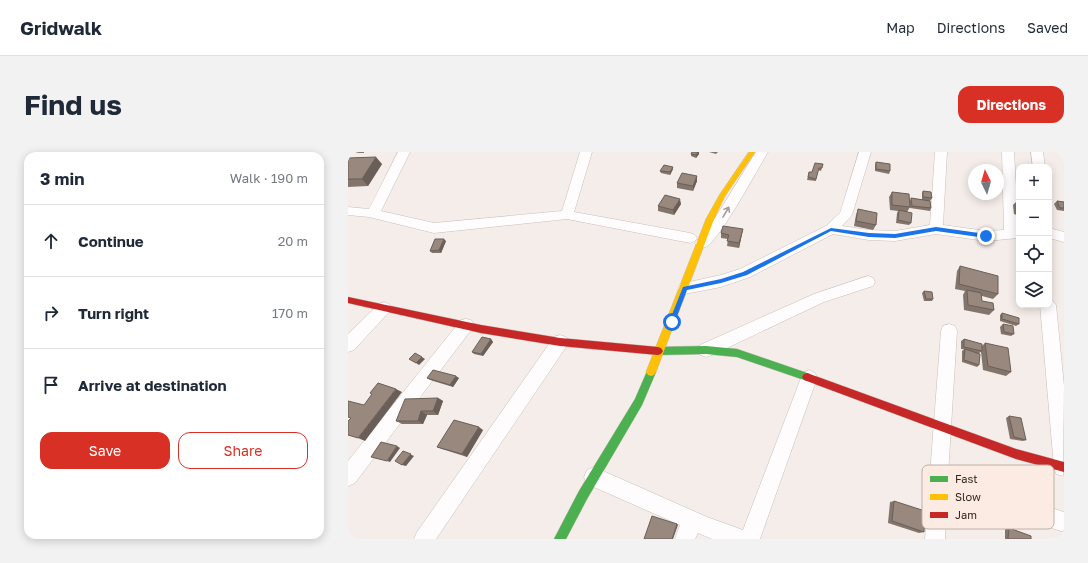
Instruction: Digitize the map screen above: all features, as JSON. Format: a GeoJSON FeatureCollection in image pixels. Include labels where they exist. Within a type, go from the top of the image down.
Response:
{"type":"FeatureCollection","features":[{"type":"Feature","properties":{"kind":"street"},"geometry":{"type":"LineString","coordinates":[[373,214],[404,152]]}},
{"type":"Feature","properties":{"kind":"street"},"geometry":{"type":"LineString","coordinates":[[567,215],[586,152]]}},
{"type":"Feature","properties":{"kind":"street"},"geometry":{"type":"LineString","coordinates":[[560,539],[594,477],[639,402],[685,288],[712,212],[752,152]]}},
{"type":"Feature","properties":{"kind":"street"},"geometry":{"type":"LineString","coordinates":[[702,243],[717,226],[762,152]]}},
{"type":"Feature","properties":{"kind":"street"},"geometry":{"type":"LineString","coordinates":[[685,288],[721,281],[745,273],[831,230],[846,215],[864,152]]}},
{"type":"Feature","properties":{"kind":"street"},"geometry":{"type":"LineString","coordinates":[[936,229],[941,152]]}},
{"type":"Feature","properties":{"kind":"street"},"geometry":{"type":"LineString","coordinates":[[831,230],[869,235],[895,236],[936,229],[986,236],[1015,234],[1008,152]]}},
{"type":"Feature","properties":{"kind":"street"},"geometry":{"type":"LineString","coordinates":[[1037,152],[1039,164]]}},
{"type":"Feature","properties":{"kind":"street"},"geometry":{"type":"LineString","coordinates":[[348,212],[373,214],[434,228],[567,215],[690,238]]}},
{"type":"Feature","properties":{"kind":"street"},"geometry":{"type":"LineString","coordinates":[[1052,234],[1064,237]]}},
{"type":"Feature","properties":{"kind":"street"},"geometry":{"type":"LineString","coordinates":[[706,350],[819,298],[868,282]]}},
{"type":"Feature","properties":{"kind":"street"},"geometry":{"type":"LineString","coordinates":[[348,300],[466,326],[560,342],[659,352],[706,350],[737,353],[766,362],[1016,454],[1063,467],[1048,308]]}},
{"type":"Feature","properties":{"kind":"street"},"geometry":{"type":"LineString","coordinates":[[348,345],[384,308]]}},
{"type":"Feature","properties":{"kind":"street"},"geometry":{"type":"LineString","coordinates":[[348,476],[466,326]]}},
{"type":"Feature","properties":{"kind":"street"},"geometry":{"type":"LineString","coordinates":[[940,465],[949,331]]}},
{"type":"Feature","properties":{"kind":"street"},"geometry":{"type":"LineString","coordinates":[[424,539],[560,342]]}},
{"type":"Feature","properties":{"kind":"street"},"geometry":{"type":"LineString","coordinates":[[750,539],[809,378]]}},
{"type":"Feature","properties":{"kind":"street"},"geometry":{"type":"LineString","coordinates":[[594,477],[689,530],[740,539]]}},
{"type":"Feature","properties":{"kind":"street"},"geometry":{"type":"LineString","coordinates":[[1054,519],[1064,522]]}},
{"type":"Feature","properties":{"kind":"street"},"geometry":{"type":"LineString","coordinates":[[935,539],[936,529]]}},
{"type":"Feature","properties":{"kind":"building"},"geometry":{"type":"Polygon","coordinates":[[[692,152],[698,152],[696,155],[691,154],[692,152]]]}},
{"type":"Feature","properties":{"kind":"building"},"geometry":{"type":"Polygon","coordinates":[[[376,157],[362,179],[348,179],[348,158],[376,157]]]}},
{"type":"Feature","properties":{"kind":"building"},"geometry":{"type":"Polygon","coordinates":[[[876,162],[890,164],[890,171],[876,169],[876,162]]]}},
{"type":"Feature","properties":{"kind":"building"},"geometry":{"type":"Polygon","coordinates":[[[815,163],[823,164],[822,168],[819,168],[816,179],[808,177],[809,172],[812,172],[815,163]]]}},
{"type":"Feature","properties":{"kind":"building"},"geometry":{"type":"Polygon","coordinates":[[[664,165],[673,167],[670,172],[660,171],[664,165]]]}},
{"type":"Feature","properties":{"kind":"building"},"geometry":{"type":"Polygon","coordinates":[[[682,173],[697,176],[693,186],[677,183],[682,173]]]}},
{"type":"Feature","properties":{"kind":"building"},"geometry":{"type":"Polygon","coordinates":[[[923,191],[931,192],[932,198],[923,197],[923,191]]]}},
{"type":"Feature","properties":{"kind":"building"},"geometry":{"type":"Polygon","coordinates":[[[892,192],[909,194],[910,207],[892,205],[892,192]]]}},
{"type":"Feature","properties":{"kind":"building"},"geometry":{"type":"Polygon","coordinates":[[[665,195],[680,199],[673,210],[658,206],[665,195]]]}},
{"type":"Feature","properties":{"kind":"building"},"geometry":{"type":"Polygon","coordinates":[[[911,198],[930,201],[931,208],[912,206],[911,198]]]}},
{"type":"Feature","properties":{"kind":"building"},"geometry":{"type":"Polygon","coordinates":[[[1057,201],[1064,202],[1064,208],[1060,208],[1057,201]]]}},
{"type":"Feature","properties":{"kind":"building"},"geometry":{"type":"Polygon","coordinates":[[[858,209],[877,213],[876,225],[856,221],[858,209]]]}},
{"type":"Feature","properties":{"kind":"building"},"geometry":{"type":"Polygon","coordinates":[[[899,210],[912,213],[911,223],[898,220],[899,210]]]}},
{"type":"Feature","properties":{"kind":"building"},"geometry":{"type":"Polygon","coordinates":[[[723,226],[743,229],[739,243],[727,241],[729,235],[721,233],[723,226]]]}},
{"type":"Feature","properties":{"kind":"building"},"geometry":{"type":"Polygon","coordinates":[[[435,239],[444,239],[439,250],[430,251],[435,239]]]}},
{"type":"Feature","properties":{"kind":"building"},"geometry":{"type":"Polygon","coordinates":[[[960,266],[998,276],[998,294],[959,284],[960,266]]]}},
{"type":"Feature","properties":{"kind":"building"},"geometry":{"type":"Polygon","coordinates":[[[967,290],[981,293],[982,301],[993,303],[994,310],[968,305],[967,290]]]}},
{"type":"Feature","properties":{"kind":"building"},"geometry":{"type":"Polygon","coordinates":[[[924,291],[932,292],[933,299],[926,299],[924,291]]]}},
{"type":"Feature","properties":{"kind":"building"},"geometry":{"type":"Polygon","coordinates":[[[1002,313],[1019,318],[1019,324],[1002,319],[1002,313]]]}},
{"type":"Feature","properties":{"kind":"building"},"geometry":{"type":"Polygon","coordinates":[[[1003,324],[1013,326],[1014,334],[1004,332],[1003,324]]]}},
{"type":"Feature","properties":{"kind":"building"},"geometry":{"type":"Polygon","coordinates":[[[482,337],[491,339],[481,354],[472,352],[482,337]]]}},
{"type":"Feature","properties":{"kind":"building"},"geometry":{"type":"Polygon","coordinates":[[[964,339],[982,344],[982,351],[964,347],[964,339]]]}},
{"type":"Feature","properties":{"kind":"building"},"geometry":{"type":"Polygon","coordinates":[[[985,343],[1008,348],[1011,372],[988,366],[985,343]]]}},
{"type":"Feature","properties":{"kind":"building"},"geometry":{"type":"Polygon","coordinates":[[[965,349],[980,354],[979,365],[964,360],[965,349]]]}},
{"type":"Feature","properties":{"kind":"building"},"geometry":{"type":"Polygon","coordinates":[[[415,353],[422,357],[416,363],[409,359],[415,353]]]}},
{"type":"Feature","properties":{"kind":"building"},"geometry":{"type":"Polygon","coordinates":[[[433,370],[456,376],[450,385],[427,378],[433,370]]]}},
{"type":"Feature","properties":{"kind":"building"},"geometry":{"type":"Polygon","coordinates":[[[378,383],[396,389],[358,438],[348,435],[348,421],[351,418],[348,417],[348,401],[364,405],[372,394],[370,393],[378,383]]]}},
{"type":"Feature","properties":{"kind":"building"},"geometry":{"type":"Polygon","coordinates":[[[438,398],[433,411],[421,411],[418,421],[396,421],[405,399],[438,398]]]}},
{"type":"Feature","properties":{"kind":"building"},"geometry":{"type":"Polygon","coordinates":[[[1009,416],[1021,418],[1026,440],[1014,437],[1009,416]]]}},
{"type":"Feature","properties":{"kind":"building"},"geometry":{"type":"Polygon","coordinates":[[[454,420],[479,427],[462,454],[437,447],[454,420]]]}},
{"type":"Feature","properties":{"kind":"building"},"geometry":{"type":"Polygon","coordinates":[[[381,442],[397,446],[387,461],[371,457],[381,442]]]}},
{"type":"Feature","properties":{"kind":"building"},"geometry":{"type":"Polygon","coordinates":[[[403,451],[411,454],[402,465],[395,461],[403,451]]]}},
{"type":"Feature","properties":{"kind":"building"},"geometry":{"type":"Polygon","coordinates":[[[894,501],[922,510],[922,529],[924,529],[924,532],[892,521],[894,501]]]}},
{"type":"Feature","properties":{"kind":"building"},"geometry":{"type":"Polygon","coordinates":[[[652,516],[677,524],[672,539],[644,539],[652,516]]]}},
{"type":"Feature","properties":{"kind":"building"},"geometry":{"type":"Polygon","coordinates":[[[1009,529],[1031,536],[1031,539],[1008,539],[1009,529]]]}},
{"type":"Feature","properties":{"kind":"traffic: fast"},"geometry":{"type":"LineString","coordinates":[[658,351],[706,350],[737,353],[807,377]]}},
{"type":"Feature","properties":{"kind":"traffic: fast"},"geometry":{"type":"LineString","coordinates":[[560,539],[583,495],[639,402],[651,372]]}},
{"type":"Feature","properties":{"kind":"traffic: slow"},"geometry":{"type":"LineString","coordinates":[[651,372],[710,219],[722,196],[752,152]]}},
{"type":"Feature","properties":{"kind":"traffic: jam"},"geometry":{"type":"LineString","coordinates":[[348,300],[481,329],[560,342],[658,351]]}},
{"type":"Feature","properties":{"kind":"traffic: jam"},"geometry":{"type":"LineString","coordinates":[[807,377],[1016,454],[1064,467]]}},
{"type":"Feature","properties":{"kind":"route"},"geometry":{"type":"LineString","coordinates":[[672,322],[685,288],[721,281],[745,273],[831,230],[869,235],[895,236],[936,229],[962,234],[986,236]]}}]}
